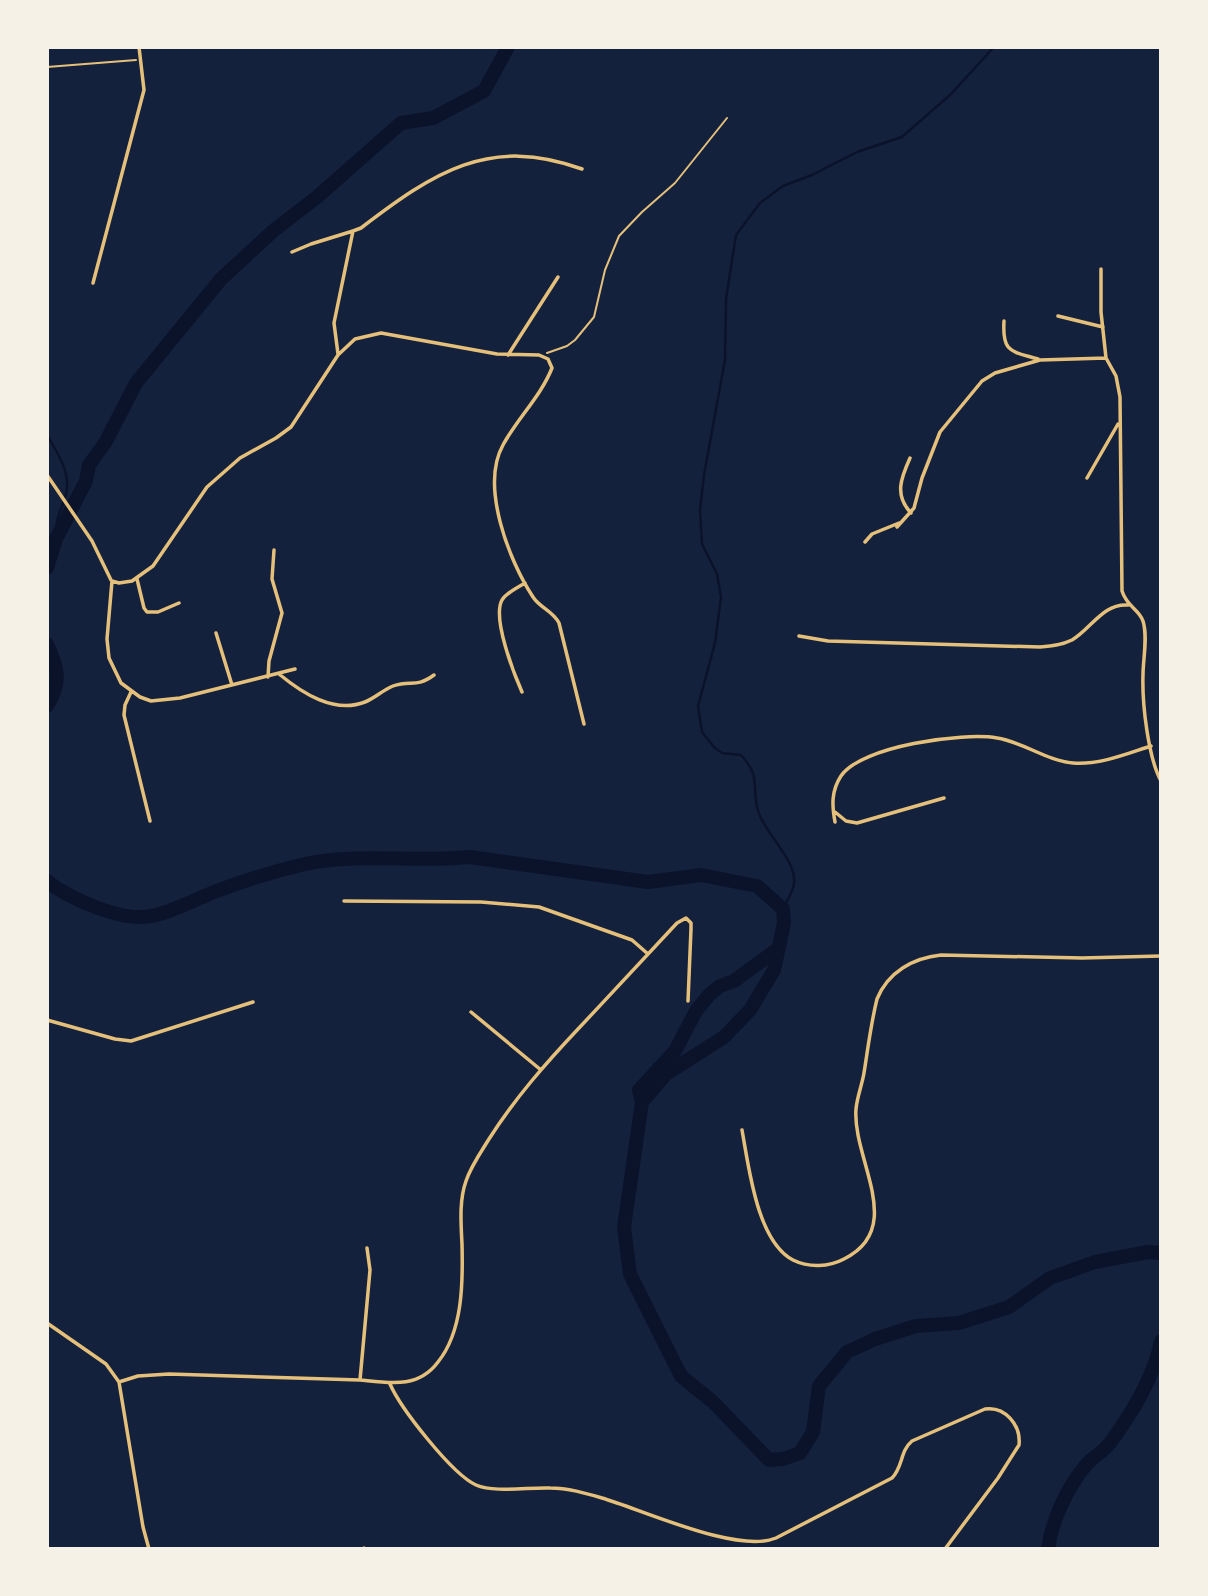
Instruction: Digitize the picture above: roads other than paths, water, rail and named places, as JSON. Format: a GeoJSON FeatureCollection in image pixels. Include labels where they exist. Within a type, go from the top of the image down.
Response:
{"type":"FeatureCollection","features":[{"type":"Feature","properties":{"kind":"street"},"geometry":{"type":"LineString","coordinates":[[93,283],[144,90],[139,47]]}},
{"type":"Feature","properties":{"kind":"street"},"geometry":{"type":"LineString","coordinates":[[292,252],[361,229],[428,180],[479,161],[526,155],[553,159],[582,169]]}},
{"type":"Feature","properties":{"kind":"street"},"geometry":{"type":"LineString","coordinates":[[338,355],[334,323],[354,231]]}},
{"type":"Feature","properties":{"kind":"street"},"geometry":{"type":"LineString","coordinates":[[1101,269],[1107,358],[1118,385],[1121,586],[1128,605],[1138,613],[1143,624],[1143,681],[1154,767],[1161,781]]}},
{"type":"Feature","properties":{"kind":"street"},"geometry":{"type":"LineString","coordinates":[[508,355],[558,277]]}},
{"type":"Feature","properties":{"kind":"street"},"geometry":{"type":"LineString","coordinates":[[1058,316],[1103,327]]}},
{"type":"Feature","properties":{"kind":"street"},"geometry":{"type":"LineString","coordinates":[[1004,320],[1003,336],[1007,347],[1017,354],[1040,360]]}},
{"type":"Feature","properties":{"kind":"street"},"geometry":{"type":"LineString","coordinates":[[112,581],[119,583],[137,579],[153,566],[199,498],[220,473],[291,427],[338,355],[355,339],[381,333],[508,355],[539,355],[548,359],[552,368],[503,444],[493,473],[494,489],[504,531],[524,583],[538,605],[552,613],[559,623],[584,724]]}},
{"type":"Feature","properties":{"kind":"street"},"geometry":{"type":"LineString","coordinates":[[897,527],[911,513],[919,496],[922,478],[940,432],[975,387],[995,373],[1040,360],[1107,358]]}},
{"type":"Feature","properties":{"kind":"street"},"geometry":{"type":"LineString","coordinates":[[1087,478],[1119,423]]}},
{"type":"Feature","properties":{"kind":"street"},"geometry":{"type":"LineString","coordinates":[[910,458],[899,482],[902,501],[911,513]]}},
{"type":"Feature","properties":{"kind":"street"},"geometry":{"type":"LineString","coordinates":[[47,475],[92,541],[112,581],[108,658],[121,683],[131,692],[151,701],[166,700],[268,677],[295,668]]}},
{"type":"Feature","properties":{"kind":"street"},"geometry":{"type":"LineString","coordinates":[[865,542],[872,534],[901,522]]}},
{"type":"Feature","properties":{"kind":"street"},"geometry":{"type":"LineString","coordinates":[[268,677],[269,661],[282,613],[272,579],[274,550]]}},
{"type":"Feature","properties":{"kind":"street"},"geometry":{"type":"LineString","coordinates":[[137,579],[147,612],[158,612],[179,603]]}},
{"type":"Feature","properties":{"kind":"street"},"geometry":{"type":"LineString","coordinates":[[522,692],[506,652],[500,605],[507,594],[524,583]]}},
{"type":"Feature","properties":{"kind":"street"},"geometry":{"type":"LineString","coordinates":[[799,636],[828,641],[1040,648],[1073,639],[1108,610],[1128,605]]}},
{"type":"Feature","properties":{"kind":"street"},"geometry":{"type":"LineString","coordinates":[[216,633],[232,685]]}},
{"type":"Feature","properties":{"kind":"street"},"geometry":{"type":"LineString","coordinates":[[279,674],[314,697],[334,704],[350,705],[369,701],[398,684],[419,684],[434,675]]}},
{"type":"Feature","properties":{"kind":"street"},"geometry":{"type":"LineString","coordinates":[[131,692],[124,715],[150,821]]}},
{"type":"Feature","properties":{"kind":"street"},"geometry":{"type":"LineString","coordinates":[[835,822],[832,799],[837,782],[853,764],[867,756],[944,737],[964,735],[998,738],[1065,762],[1075,763],[1115,758],[1151,746]]}},
{"type":"Feature","properties":{"kind":"street"},"geometry":{"type":"LineString","coordinates":[[833,811],[846,821],[857,823],[944,798]]}},
{"type":"Feature","properties":{"kind":"street"},"geometry":{"type":"LineString","coordinates":[[344,901],[460,901],[539,907],[632,940],[648,954]]}},
{"type":"Feature","properties":{"kind":"street"},"geometry":{"type":"LineString","coordinates":[[119,1382],[138,1376],[169,1374],[360,1380],[390,1384],[416,1380],[425,1375],[445,1352],[460,1303],[463,1280],[461,1216],[467,1179],[509,1109],[541,1070],[648,954],[677,923],[686,918],[691,929],[688,1001]]}},
{"type":"Feature","properties":{"kind":"street"},"geometry":{"type":"LineString","coordinates":[[742,1130],[761,1213],[773,1242],[787,1256],[801,1263],[820,1266],[841,1261],[853,1255],[868,1239],[875,1218],[873,1191],[857,1134],[856,1109],[877,999],[881,989],[899,970],[920,958],[941,955],[1083,958],[1161,956]]}},
{"type":"Feature","properties":{"kind":"street"},"geometry":{"type":"LineString","coordinates":[[47,1020],[131,1041],[180,1023],[253,1002]]}},
{"type":"Feature","properties":{"kind":"street"},"geometry":{"type":"LineString","coordinates":[[471,1012],[541,1070]]}},
{"type":"Feature","properties":{"kind":"street"},"geometry":{"type":"LineString","coordinates":[[360,1380],[370,1269],[368,1248]]}},
{"type":"Feature","properties":{"kind":"street"},"geometry":{"type":"LineString","coordinates":[[47,1323],[106,1364],[119,1382],[149,1549]]}},
{"type":"Feature","properties":{"kind":"street"},"geometry":{"type":"LineString","coordinates":[[390,1384],[403,1408],[422,1431],[477,1485],[494,1488],[565,1489],[693,1529],[759,1542],[776,1538],[892,1478],[899,1469],[906,1446],[912,1441],[985,1409],[998,1409],[1008,1416],[1015,1426],[1020,1439],[1019,1445],[998,1478],[944,1549]]}},
{"type":"Feature","properties":{"kind":"waterway"},"geometry":{"type":"LineString","coordinates":[[47,568],[56,539],[86,481],[89,465],[105,443],[136,383],[221,279],[273,231],[317,197],[401,123],[433,118],[484,91],[508,47]]}},
{"type":"Feature","properties":{"kind":"waterway"},"geometry":{"type":"LineString","coordinates":[[783,909],[794,884],[794,875],[786,856],[758,811],[752,770],[741,755],[722,753],[714,747],[702,732],[698,706],[715,643],[721,597],[717,574],[702,544],[700,510],[725,360],[726,299],[736,235],[760,203],[783,186],[812,175],[857,152],[902,137],[951,94],[994,47]]}},
{"type":"Feature","properties":{"kind":"waterway"},"geometry":{"type":"LineString","coordinates":[[47,435],[61,460],[67,481],[66,495],[57,523],[58,537]]}},
{"type":"Feature","properties":{"kind":"waterway"},"geometry":{"type":"LineString","coordinates":[[47,644],[57,675],[55,690],[47,706]]}},
{"type":"Feature","properties":{"kind":"waterway"},"geometry":{"type":"LineString","coordinates":[[47,881],[91,905],[117,914],[139,917],[167,912],[246,880],[301,865],[343,859],[470,857],[648,882],[701,875],[757,886],[783,909],[784,923],[774,970],[750,1010],[724,1037],[666,1074],[642,1102],[624,1227],[630,1274],[681,1376],[713,1402],[769,1460],[783,1459],[800,1453],[813,1432],[819,1386],[847,1352],[875,1339],[916,1326],[959,1323],[1009,1307],[1050,1278],[1095,1262],[1148,1252],[1161,1253]]}},
{"type":"Feature","properties":{"kind":"waterway"},"geometry":{"type":"LineString","coordinates":[[642,1102],[639,1090],[675,1051],[696,1011],[709,995],[720,986],[734,981],[779,948]]}},
{"type":"Feature","properties":{"kind":"waterway"},"geometry":{"type":"LineString","coordinates":[[1048,1549],[1053,1527],[1067,1494],[1086,1465],[1110,1443],[1134,1407],[1148,1382],[1161,1341]]}}]}
